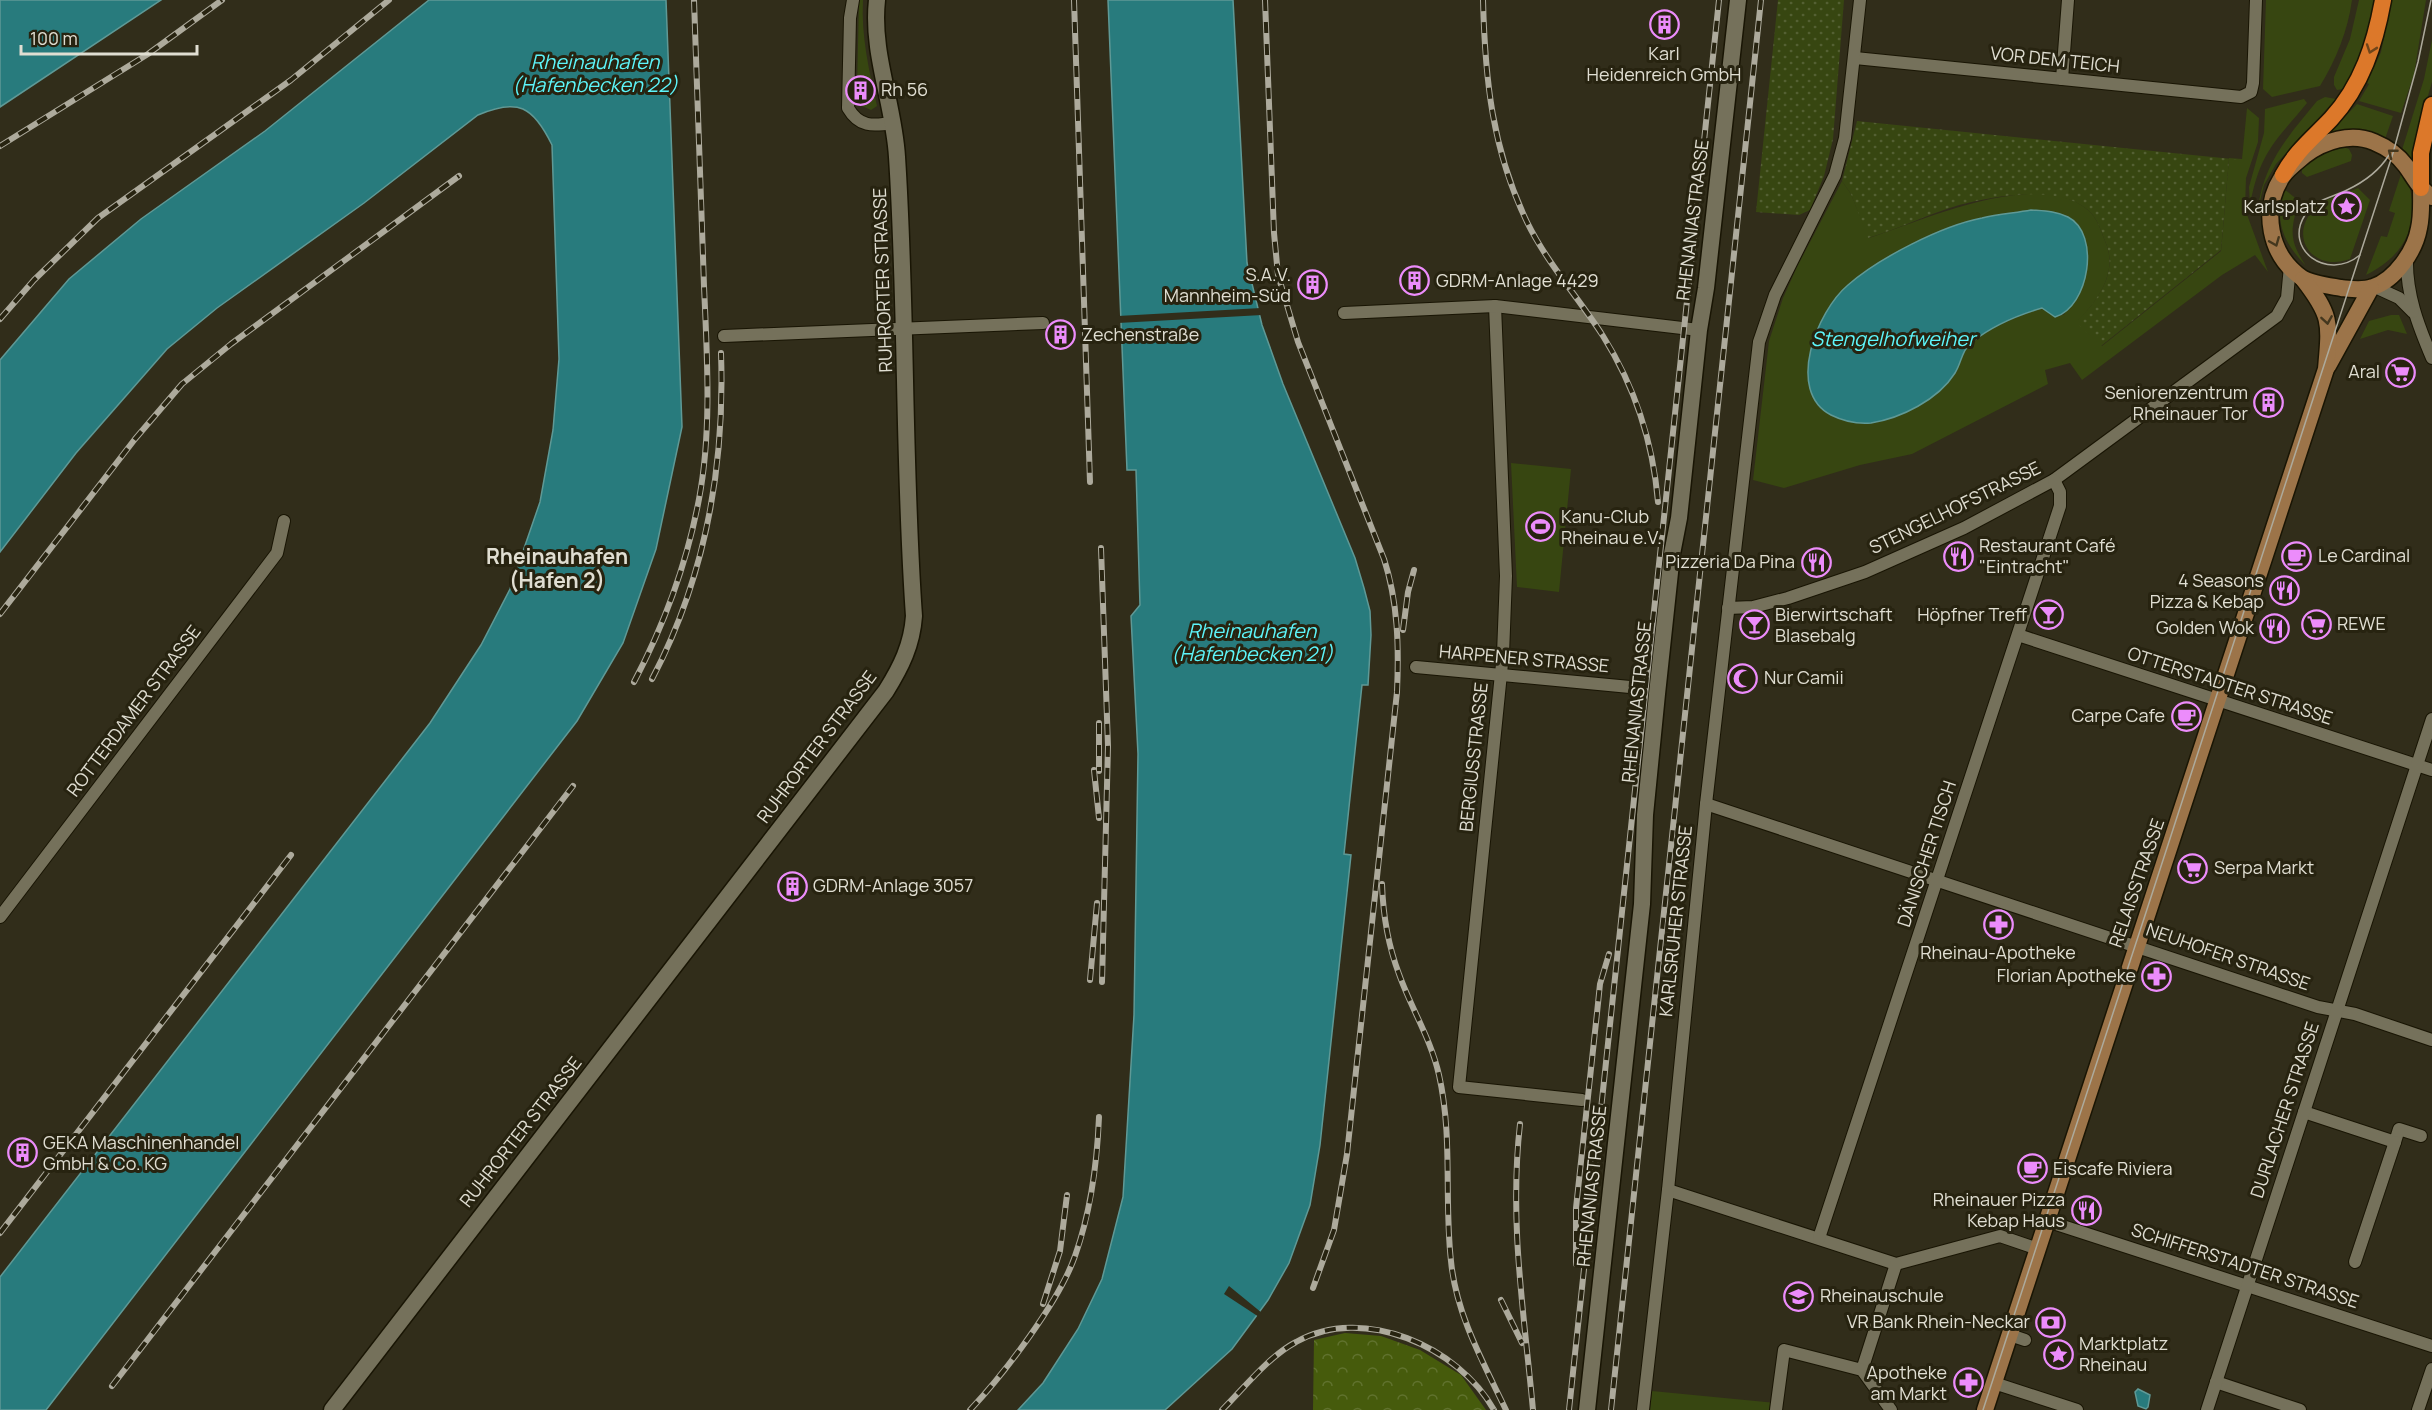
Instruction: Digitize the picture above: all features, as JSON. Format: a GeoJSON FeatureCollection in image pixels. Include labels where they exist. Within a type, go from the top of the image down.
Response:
{"type":"FeatureCollection","features":[{"type":"Feature","properties":{"kind":"highway"},"geometry":{"type":"LineString","coordinates":[[2283,175],[2295,154],[2347,99],[2371,53],[2383,0]]}},
{"type":"Feature","properties":{"kind":"highway"},"geometry":{"type":"LineString","coordinates":[[2428,187],[2421,153],[2429,116]]}},
{"type":"Feature","properties":{"kind":"main road"},"geometry":{"type":"LineString","coordinates":[[2411,251],[2428,187],[2391,151],[2372,141],[2359,138],[2328,142],[2306,155],[2283,175],[2274,196],[2269,217],[2271,235],[2278,250],[2303,279],[2349,289],[2373,287],[2392,274],[2411,251],[2431,235]]}},
{"type":"Feature","properties":{"kind":"main road","name":"RELAISSTRASSE"},"geometry":{"type":"LineString","coordinates":[[2303,279],[2321,302],[2328,320],[2326,369]]}},
{"type":"Feature","properties":{"kind":"main road","name":"RELAISSTRASSE"},"geometry":{"type":"LineString","coordinates":[[1985,1410],[1994,1383],[2017,1337],[2038,1249],[2326,369],[2373,287]]}},
{"type":"Feature","properties":{"kind":"street"},"geometry":{"type":"LineString","coordinates":[[853,0],[850,18],[848,108],[854,118],[865,125],[893,123]]}},
{"type":"Feature","properties":{"kind":"street","name":"RUHRORTER STRASSE"},"geometry":{"type":"LineString","coordinates":[[332,1410],[434,1288],[886,691],[898,672],[909,645],[914,616],[897,158],[893,123],[876,38],[877,0]]}},
{"type":"Feature","properties":{"kind":"street","name":"RHENANIASTRASSE"},"geometry":{"type":"LineString","coordinates":[[1587,1410],[1642,904],[1645,815],[1672,554],[1679,518],[1738,0]]}},
{"type":"Feature","properties":{"kind":"street","name":"KARLSRUHER STRASSE"},"geometry":{"type":"LineString","coordinates":[[1643,1410],[1668,1190],[1706,804],[1759,342],[1775,295],[1840,159],[1845,138],[1860,0]]}},
{"type":"Feature","properties":{"kind":"street"},"geometry":{"type":"LineString","coordinates":[[2062,79],[2068,0]]}},
{"type":"Feature","properties":{"kind":"street","name":"VOR DEM TEICH"},"geometry":{"type":"LineString","coordinates":[[1855,58],[2241,97],[2251,92],[2253,83],[2256,0]]}},
{"type":"Feature","properties":{"kind":"street"},"geometry":{"type":"LineString","coordinates":[[2411,251],[2406,282],[2414,313],[2432,358]]}},
{"type":"Feature","properties":{"kind":"street","name":"STENGELHOFSTRASSE"},"geometry":{"type":"LineString","coordinates":[[1728,608],[1753,607],[1865,572],[1964,528],[2054,480],[2277,316],[2287,298],[2290,266]]}},
{"type":"Feature","properties":{"kind":"street"},"geometry":{"type":"LineString","coordinates":[[2373,287],[2399,298],[2414,313]]}},
{"type":"Feature","properties":{"kind":"street"},"geometry":{"type":"LineString","coordinates":[[1344,313],[1495,306],[1699,330]]}},
{"type":"Feature","properties":{"kind":"street","name":"BERGIUSSTRASSE"},"geometry":{"type":"LineString","coordinates":[[1495,306],[1506,576],[1501,676],[1459,1087],[1582,1100]]}},
{"type":"Feature","properties":{"kind":"street"},"geometry":{"type":"LineString","coordinates":[[724,336],[1043,323]]}},
{"type":"Feature","properties":{"kind":"street","name":"DÄNISCHER TISCH"},"geometry":{"type":"LineString","coordinates":[[1819,1238],[2060,506],[2060,492],[2054,480]]}},
{"type":"Feature","properties":{"kind":"street","name":"ROTTERDAMER STRASSE"},"geometry":{"type":"LineString","coordinates":[[0,917],[277,553],[284,521]]}},
{"type":"Feature","properties":{"kind":"street","name":"OTTERSTADTER STRASSE"},"geometry":{"type":"LineString","coordinates":[[2018,634],[2432,770]]}},
{"type":"Feature","properties":{"kind":"street","name":"HARPENER STRASSE"},"geometry":{"type":"LineString","coordinates":[[1416,668],[1630,687]]}},
{"type":"Feature","properties":{"kind":"street","name":"DURLACHER STRASSE"},"geometry":{"type":"LineString","coordinates":[[2207,1410],[2432,719]]}},
{"type":"Feature","properties":{"kind":"street","name":"NEUHOFER STRASSE"},"geometry":{"type":"LineString","coordinates":[[1706,804],[2319,1007],[2355,1014],[2432,1040]]}},
{"type":"Feature","properties":{"kind":"street"},"geometry":{"type":"LineString","coordinates":[[2304,1112],[2395,1142]]}},
{"type":"Feature","properties":{"kind":"street"},"geometry":{"type":"LineString","coordinates":[[2355,1262],[2399,1129],[2421,1136]]}},
{"type":"Feature","properties":{"kind":"street"},"geometry":{"type":"LineString","coordinates":[[1668,1190],[1896,1264],[2000,1236],[2038,1249]]}},
{"type":"Feature","properties":{"kind":"street","name":"SCHIFFERSTADTER STRASSE"},"geometry":{"type":"LineString","coordinates":[[2047,1221],[2432,1346]]}},
{"type":"Feature","properties":{"kind":"street"},"geometry":{"type":"LineString","coordinates":[[1862,1370],[1896,1264]]}},
{"type":"Feature","properties":{"kind":"street"},"geometry":{"type":"LineString","coordinates":[[1776,1410],[1784,1350],[1862,1370],[1891,1410]]}},
{"type":"Feature","properties":{"kind":"street"},"geometry":{"type":"LineString","coordinates":[[2418,1410],[2432,1369]]}},
{"type":"Feature","properties":{"kind":"street"},"geometry":{"type":"LineString","coordinates":[[2216,1382],[2300,1410]]}},
{"type":"Feature","properties":{"kind":"street"},"geometry":{"type":"LineString","coordinates":[[1994,1383],[2077,1410]]}},
{"type":"Feature","properties":{"kind":"green space"},"geometry":{"type":"Polygon","coordinates":[[[859,0],[863,0],[864,40],[877,106],[871,110],[862,106],[856,94],[862,92],[861,87],[857,88],[859,0]]]}},
{"type":"Feature","properties":{"kind":"green space"},"geometry":{"type":"Polygon","coordinates":[[[1778,0],[1844,0],[1833,139],[1824,176],[1810,210],[1799,215],[1756,212],[1778,0]]]}},
{"type":"Feature","properties":{"kind":"green space"},"geometry":{"type":"Polygon","coordinates":[[[2266,0],[2352,0],[2348,22],[2340,44],[2320,86],[2272,97],[2263,89],[2266,0]]]}},
{"type":"Feature","properties":{"kind":"green space"},"geometry":{"type":"Polygon","coordinates":[[[2359,0],[2375,0],[2367,35],[2349,79],[2343,89],[2337,90],[2334,77],[2350,39],[2359,0]]]}},
{"type":"Feature","properties":{"kind":"green space"},"geometry":{"type":"Polygon","coordinates":[[[2392,0],[2426,0],[2414,74],[2401,113],[2359,101],[2369,84],[2367,83],[2381,52],[2392,0]]]}},
{"type":"Feature","properties":{"kind":"green space"},"geometry":{"type":"Polygon","coordinates":[[[2432,40],[2432,82],[2414,165],[2401,153],[2424,79],[2432,40]]]}},
{"type":"Feature","properties":{"kind":"green space"},"geometry":{"type":"Polygon","coordinates":[[[2325,97],[2336,99],[2276,164],[2264,185],[2258,209],[2265,178],[2271,164],[2317,101],[2325,97]]]}},
{"type":"Feature","properties":{"kind":"green space"},"geometry":{"type":"Polygon","coordinates":[[[2304,99],[2307,103],[2278,138],[2264,160],[2250,205],[2249,187],[2264,133],[2265,109],[2304,99]]]}},
{"type":"Feature","properties":{"kind":"green space"},"geometry":{"type":"Polygon","coordinates":[[[2357,104],[2393,116],[2384,142],[2331,132],[2357,104]]]}},
{"type":"Feature","properties":{"kind":"green space"},"geometry":{"type":"Polygon","coordinates":[[[2247,108],[2259,118],[2258,142],[2246,178],[2245,209],[2268,272],[2255,255],[2222,275],[2082,380],[2070,363],[2045,370],[2048,384],[1912,454],[1860,465],[1784,488],[1753,480],[1769,341],[1783,298],[1797,267],[1842,181],[1851,194],[1869,238],[1948,210],[2011,195],[2040,194],[2067,198],[2088,210],[2097,222],[2107,246],[2109,267],[2103,288],[2077,322],[2102,346],[2221,251],[2229,158],[2242,159],[2247,108]],[[1930,237],[1867,271],[1837,298],[1815,337],[1808,363],[1956,373],[1967,346],[1997,326],[2042,308],[2055,317],[2065,314],[1930,237]]]}},
{"type":"Feature","properties":{"kind":"green space"},"geometry":{"type":"Polygon","coordinates":[[[1857,121],[2242,160],[2229,159],[2221,250],[2101,346],[2076,322],[2103,288],[2109,267],[2107,246],[2097,222],[2088,210],[2060,197],[2025,194],[1990,198],[1959,205],[1868,238],[1851,194],[1842,181],[1857,121]]]}},
{"type":"Feature","properties":{"kind":"green space"},"geometry":{"type":"Polygon","coordinates":[[[2343,147],[2349,149],[2352,155],[2351,161],[2307,177],[2302,173],[2302,166],[2323,151],[2343,147]]]}},
{"type":"Feature","properties":{"kind":"green space"},"geometry":{"type":"Polygon","coordinates":[[[2403,168],[2412,201],[2409,230],[2394,255],[2382,266],[2366,275],[2381,236],[2387,237],[2395,213],[2389,211],[2403,168]]]}},
{"type":"Feature","properties":{"kind":"green space"},"geometry":{"type":"Polygon","coordinates":[[[2358,188],[2370,200],[2350,259],[2337,262],[2325,261],[2315,256],[2308,249],[2304,240],[2303,229],[2307,218],[2320,204],[2358,188]]]}},
{"type":"Feature","properties":{"kind":"green space"},"geometry":{"type":"Polygon","coordinates":[[[2284,189],[2299,201],[2293,235],[2296,249],[2306,266],[2291,248],[2283,231],[2280,211],[2284,189]]]}},
{"type":"Feature","properties":{"kind":"green space"},"geometry":{"type":"Polygon","coordinates":[[[2399,315],[2407,334],[2388,330],[2360,339],[2369,321],[2399,315]]]}},
{"type":"Feature","properties":{"kind":"green space","name":"Kanu-Club Rheinau e.V."},"geometry":{"type":"Polygon","coordinates":[[[1511,463],[1571,469],[1559,592],[1517,587],[1511,463]]]}},
{"type":"Feature","properties":{"kind":"green space"},"geometry":{"type":"Polygon","coordinates":[[[1345,1333],[1381,1336],[1420,1350],[1461,1375],[1486,1410],[1313,1410],[1314,1340],[1345,1333]]]}},
{"type":"Feature","properties":{"kind":"green space"},"geometry":{"type":"Polygon","coordinates":[[[1652,1391],[1776,1403],[1775,1410],[1650,1410],[1652,1391]]]}},
{"type":"Feature","properties":{"kind":"water"},"geometry":{"type":"Polygon","coordinates":[[[0,0],[161,0],[0,107],[0,0]]]}},
{"type":"Feature","properties":{"kind":"water","name":"Rheinauhafen (Hafenbecken 22)"},"geometry":{"type":"Polygon","coordinates":[[[429,0],[666,0],[682,427],[656,549],[623,643],[577,721],[46,1410],[0,1410],[0,1277],[430,723],[481,645],[510,589],[540,502],[553,430],[559,359],[552,145],[538,121],[523,109],[504,107],[478,115],[364,203],[217,308],[167,349],[76,453],[0,552],[0,360],[69,279],[141,219],[265,131],[429,0]]]}},
{"type":"Feature","properties":{"kind":"water","name":"Rheinauhafen (Hafenbecken 21)"},"geometry":{"type":"Polygon","coordinates":[[[1108,0],[1233,0],[1247,263],[1262,325],[1283,384],[1355,558],[1364,588],[1370,611],[1371,635],[1368,685],[1362,685],[1344,854],[1351,855],[1320,1145],[1310,1205],[1289,1263],[1268,1300],[1232,1349],[1165,1410],[1018,1410],[1043,1383],[1078,1329],[1102,1279],[1123,1197],[1134,1015],[1138,754],[1131,616],[1140,605],[1136,470],[1127,470],[1108,0]]]}},
{"type":"Feature","properties":{"kind":"water","name":"Stengelhofweiher"},"geometry":{"type":"Polygon","coordinates":[[[2031,210],[2054,212],[2068,217],[2078,226],[2085,238],[2087,270],[2076,300],[2067,311],[2055,317],[2042,308],[1988,331],[1968,345],[1955,373],[1939,392],[1918,406],[1894,417],[1871,423],[1851,422],[1831,415],[1817,404],[1810,388],[1808,370],[1811,351],[1826,313],[1836,297],[1848,285],[1893,254],[1948,228],[1988,217],[2031,210]]]}},
{"type":"Feature","properties":{"kind":"water"},"geometry":{"type":"Polygon","coordinates":[[[2138,1389],[2150,1395],[2146,1409],[2138,1406],[2135,1392],[2138,1389]]]}},
{"type":"Feature","properties":{"kind":"pier"},"geometry":{"type":"Polygon","coordinates":[[[1261,308],[1262,315],[1118,323],[1118,316],[1261,308]]]}},
{"type":"Feature","properties":{"kind":"pier"},"geometry":{"type":"Polygon","coordinates":[[[1229,1286],[1262,1313],[1259,1317],[1224,1294],[1229,1286]]]}},
{"type":"Feature","properties":{"kind":"tram line"},"geometry":{"type":"LineString","coordinates":[[1983,1410],[2393,153],[2418,62],[2431,0]]}},
{"type":"Feature","properties":{"kind":"tram line"},"geometry":{"type":"LineString","coordinates":[[2360,255],[2347,262],[2334,265],[2322,263],[2312,258],[2304,250],[2300,239],[2300,228],[2305,215],[2314,205],[2365,180],[2381,166],[2389,155]]}},
{"type":"Feature","properties":{"kind":"railway"},"geometry":{"type":"LineString","coordinates":[[0,146],[148,54],[222,0]]}},
{"type":"Feature","properties":{"kind":"railway"},"geometry":{"type":"LineString","coordinates":[[0,319],[34,280],[98,218],[291,80],[389,0]]}},
{"type":"Feature","properties":{"kind":"railway"},"geometry":{"type":"LineString","coordinates":[[634,682],[665,616],[681,570],[699,499],[706,447],[707,366],[694,0]]}},
{"type":"Feature","properties":{"kind":"railway"},"geometry":{"type":"LineString","coordinates":[[1074,0],[1090,482]]}},
{"type":"Feature","properties":{"kind":"railway"},"geometry":{"type":"LineString","coordinates":[[1265,0],[1274,233],[1278,275],[1298,342],[1384,559],[1395,608],[1398,658],[1397,692],[1347,1154],[1334,1230],[1313,1288]]}},
{"type":"Feature","properties":{"kind":"railway"},"geometry":{"type":"LineString","coordinates":[[1483,0],[1486,58],[1493,113],[1498,141],[1515,195],[1535,237],[1603,336],[1624,375],[1647,437],[1658,502]]}},
{"type":"Feature","properties":{"kind":"railway"},"geometry":{"type":"LineString","coordinates":[[1569,1410],[1719,0]]}},
{"type":"Feature","properties":{"kind":"railway"},"geometry":{"type":"LineString","coordinates":[[1611,1410],[1761,0]]}},
{"type":"Feature","properties":{"kind":"railway"},"geometry":{"type":"LineString","coordinates":[[0,614],[135,439],[182,384],[231,344],[459,176]]}},
{"type":"Feature","properties":{"kind":"railway"},"geometry":{"type":"LineString","coordinates":[[652,679],[686,601],[708,521],[719,437],[721,353]]}},
{"type":"Feature","properties":{"kind":"railway"},"geometry":{"type":"LineString","coordinates":[[1101,548],[1108,746],[1102,982]]}},
{"type":"Feature","properties":{"kind":"railway"},"geometry":{"type":"LineString","coordinates":[[1403,630],[1408,592],[1414,570]]}},
{"type":"Feature","properties":{"kind":"railway"},"geometry":{"type":"LineString","coordinates":[[1099,723],[1099,771]]}},
{"type":"Feature","properties":{"kind":"railway"},"geometry":{"type":"LineString","coordinates":[[1094,770],[1099,818]]}},
{"type":"Feature","properties":{"kind":"railway"},"geometry":{"type":"LineString","coordinates":[[112,1386],[573,786]]}},
{"type":"Feature","properties":{"kind":"railway"},"geometry":{"type":"LineString","coordinates":[[0,1233],[291,855]]}},
{"type":"Feature","properties":{"kind":"railway"},"geometry":{"type":"LineString","coordinates":[[1382,884],[1385,918],[1395,963],[1431,1049],[1439,1075],[1446,1122],[1449,1238],[1458,1300],[1480,1356],[1506,1410]]}},
{"type":"Feature","properties":{"kind":"railway"},"geometry":{"type":"LineString","coordinates":[[1090,980],[1097,903]]}},
{"type":"Feature","properties":{"kind":"railway"},"geometry":{"type":"LineString","coordinates":[[1576,1264],[1576,1208],[1600,984],[1609,954]]}},
{"type":"Feature","properties":{"kind":"railway"},"geometry":{"type":"LineString","coordinates":[[970,1410],[1029,1337],[1057,1294],[1075,1256],[1089,1205],[1097,1153],[1099,1117]]}},
{"type":"Feature","properties":{"kind":"railway"},"geometry":{"type":"LineString","coordinates":[[1520,1124],[1517,1161],[1517,1232],[1533,1410]]}},
{"type":"Feature","properties":{"kind":"railway"},"geometry":{"type":"LineString","coordinates":[[1043,1304],[1060,1251],[1067,1195]]}},
{"type":"Feature","properties":{"kind":"railway"},"geometry":{"type":"LineString","coordinates":[[1501,1300],[1522,1343]]}},
{"type":"Feature","properties":{"kind":"railway"},"geometry":{"type":"LineString","coordinates":[[1222,1410],[1266,1364],[1286,1348],[1322,1331],[1350,1328],[1379,1330],[1407,1338],[1434,1351],[1458,1367],[1478,1387],[1494,1410]]}},
{"type":"Feature","properties":{"kind":"place","name":"Karl Heidenreich GmbH"},"geometry":{"type":"Point","coordinates":[1664,25]}},
{"type":"Feature","properties":{"kind":"place","name":"Rh 56"},"geometry":{"type":"Point","coordinates":[860,90]}},
{"type":"Feature","properties":{"kind":"place","name":"Karlsplatz"},"geometry":{"type":"Point","coordinates":[2347,207]}},
{"type":"Feature","properties":{"kind":"place","name":"GDRM-Anlage 4429"},"geometry":{"type":"Point","coordinates":[1415,281]}},
{"type":"Feature","properties":{"kind":"place","name":"S.A.V. Mannheim-Süd"},"geometry":{"type":"Point","coordinates":[1312,285]}},
{"type":"Feature","properties":{"kind":"place","name":"Zechenstraße"},"geometry":{"type":"Point","coordinates":[1061,335]}},
{"type":"Feature","properties":{"kind":"place","name":"Aral"},"geometry":{"type":"Point","coordinates":[2401,372]}},
{"type":"Feature","properties":{"kind":"place","name":"Seniorenzentrum Rheinauer Tor"},"geometry":{"type":"Point","coordinates":[2269,403]}},
{"type":"Feature","properties":{"kind":"place","name":"Kanu-Club Rheinau e.V."},"geometry":{"type":"Point","coordinates":[1540,527]}},
{"type":"Feature","properties":{"kind":"place","name":"Restaurant Café \"Eintracht\""},"geometry":{"type":"Point","coordinates":[1958,556]}},
{"type":"Feature","properties":{"kind":"place","name":"Le Cardinal"},"geometry":{"type":"Point","coordinates":[2297,556]}},
{"type":"Feature","properties":{"kind":"place","name":"Pizzeria Da Pina"},"geometry":{"type":"Point","coordinates":[1816,562]}},
{"type":"Feature","properties":{"kind":"place","name":"4 Seasons Pizza & Kebap"},"geometry":{"type":"Point","coordinates":[2285,591]}},
{"type":"Feature","properties":{"kind":"place","name":"Höpfner Treff"},"geometry":{"type":"Point","coordinates":[2048,615]}},
{"type":"Feature","properties":{"kind":"place","name":"REWE"},"geometry":{"type":"Point","coordinates":[2316,624]}},
{"type":"Feature","properties":{"kind":"place","name":"Bierwirtschaft Blasebalg"},"geometry":{"type":"Point","coordinates":[1754,625]}},
{"type":"Feature","properties":{"kind":"place","name":"Golden Wok"},"geometry":{"type":"Point","coordinates":[2275,628]}},
{"type":"Feature","properties":{"kind":"place","name":"Nur Camii"},"geometry":{"type":"Point","coordinates":[1743,678]}},
{"type":"Feature","properties":{"kind":"place","name":"Carpe Cafe"},"geometry":{"type":"Point","coordinates":[2186,716]}},
{"type":"Feature","properties":{"kind":"place","name":"Serpa Markt"},"geometry":{"type":"Point","coordinates":[2193,868]}},
{"type":"Feature","properties":{"kind":"place","name":"GDRM-Anlage 3057"},"geometry":{"type":"Point","coordinates":[792,886]}},
{"type":"Feature","properties":{"kind":"place","name":"Rheinau-Apotheke"},"geometry":{"type":"Point","coordinates":[1998,924]}},
{"type":"Feature","properties":{"kind":"place","name":"Florian Apotheke"},"geometry":{"type":"Point","coordinates":[2157,976]}},
{"type":"Feature","properties":{"kind":"place","name":"GEKA Maschinenhandel GmbH & Co. KG"},"geometry":{"type":"Point","coordinates":[22,1153]}},
{"type":"Feature","properties":{"kind":"place","name":"Eiscafe Riviera"},"geometry":{"type":"Point","coordinates":[2032,1169]}},
{"type":"Feature","properties":{"kind":"place","name":"Rheinauer Pizza Kebap Haus"},"geometry":{"type":"Point","coordinates":[2086,1210]}},
{"type":"Feature","properties":{"kind":"place","name":"Rheinauschule"},"geometry":{"type":"Point","coordinates":[1799,1296]}},
{"type":"Feature","properties":{"kind":"place","name":"VR Bank Rhein-Neckar"},"geometry":{"type":"Point","coordinates":[2051,1322]}},
{"type":"Feature","properties":{"kind":"place","name":"Marktplatz Rheinau"},"geometry":{"type":"Point","coordinates":[2058,1354]}},
{"type":"Feature","properties":{"kind":"place","name":"Apotheke am Markt"},"geometry":{"type":"Point","coordinates":[1968,1383]}},
{"type":"Feature","properties":{"kind":"district","name":"Rheinauhafen (Hafen 2)"},"geometry":{"type":"Point","coordinates":[557,569]}}]}
